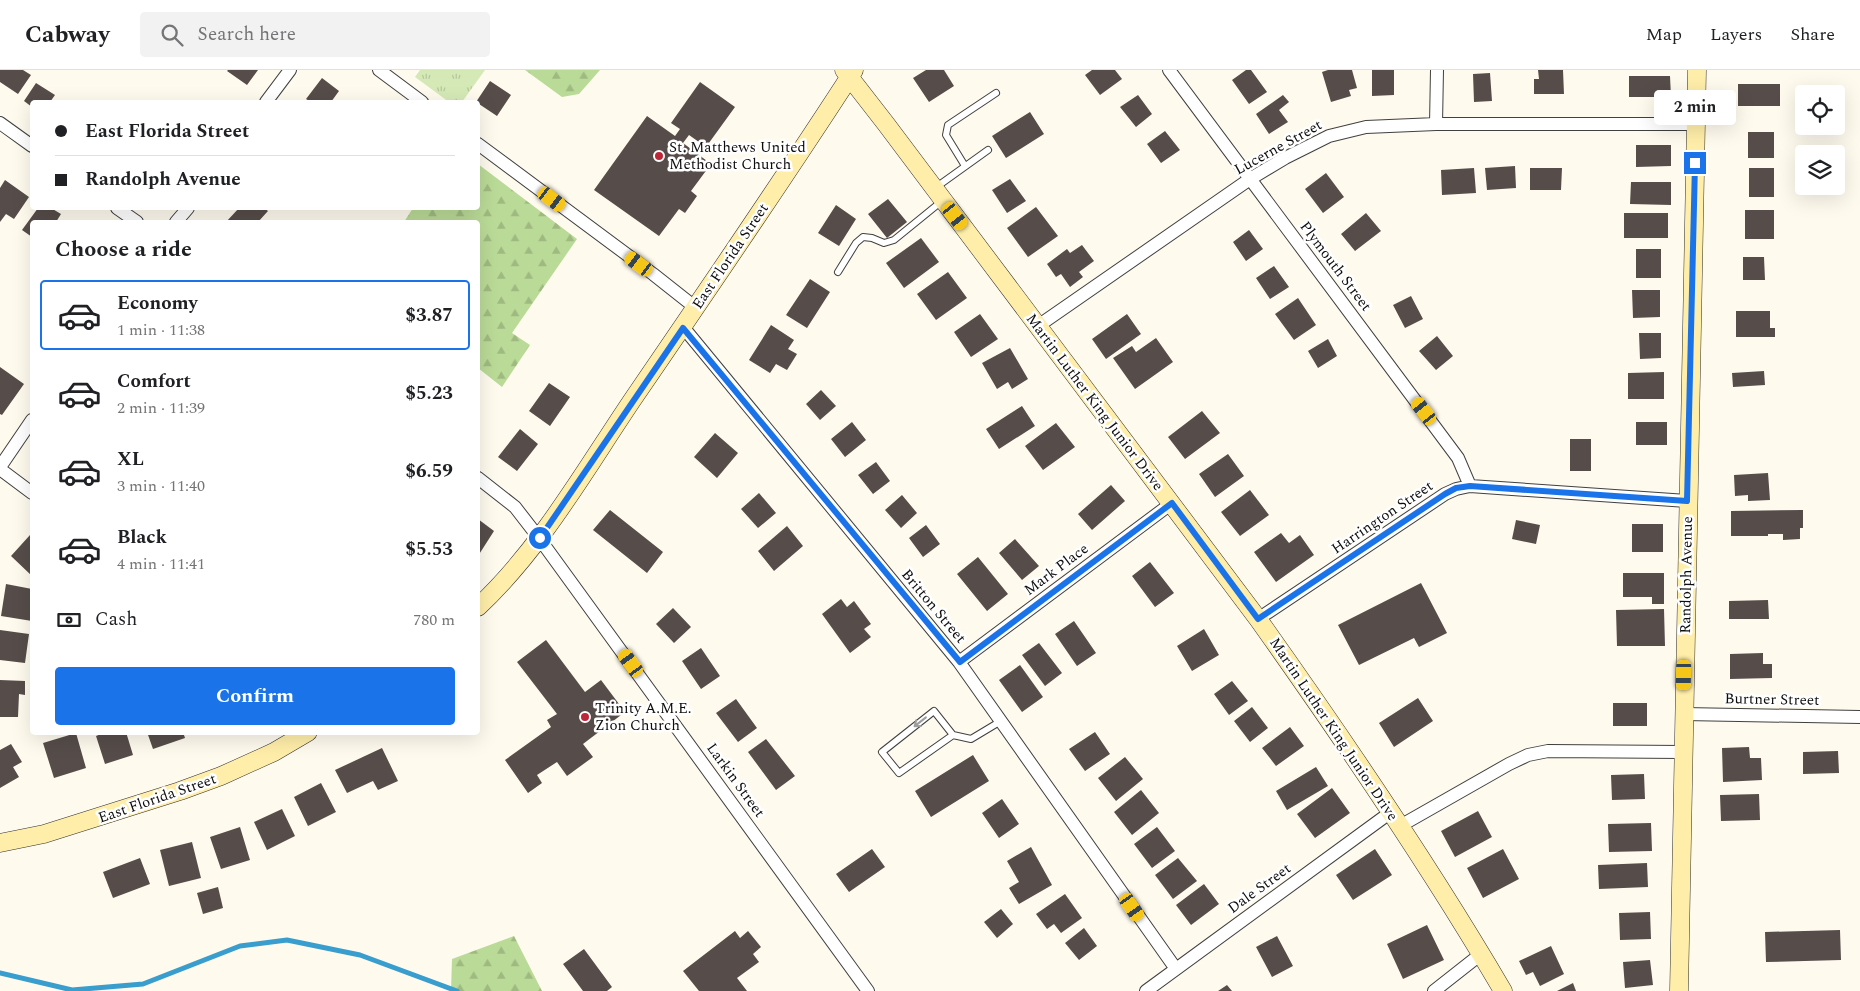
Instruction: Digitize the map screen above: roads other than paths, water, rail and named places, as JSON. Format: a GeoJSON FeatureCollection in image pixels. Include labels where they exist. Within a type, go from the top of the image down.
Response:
{"type":"FeatureCollection","features":[{"type":"Feature","properties":{"kind":"main road","name":"Randolph Avenue"},"geometry":{"type":"LineString","coordinates":[[1679,991],[1687,501],[1697,70]]}},
{"type":"Feature","properties":{"kind":"main road","name":"Martin Luther King Junior Drive"},"geometry":{"type":"LineString","coordinates":[[849,72],[938,195],[1172,503],[1313,696],[1437,880],[1503,991]]}},
{"type":"Feature","properties":{"kind":"main road","name":"East Florida Street"},"geometry":{"type":"LineString","coordinates":[[480,605],[540,538],[683,328],[849,72]]}},
{"type":"Feature","properties":{"kind":"main road","name":"East Florida Street"},"geometry":{"type":"LineString","coordinates":[[0,843],[44,834],[180,791],[230,772],[274,752],[303,735]]}},
{"type":"Feature","properties":{"kind":"street"},"geometry":{"type":"LineString","coordinates":[[268,100],[290,70]]}},
{"type":"Feature","properties":{"kind":"street"},"geometry":{"type":"LineString","coordinates":[[379,70],[419,100]]}},
{"type":"Feature","properties":{"kind":"street","name":"Plymouth Street"},"geometry":{"type":"LineString","coordinates":[[1169,70],[1458,458],[1470,486]]}},
{"type":"Feature","properties":{"kind":"street"},"geometry":{"type":"LineString","coordinates":[[1436,124],[1437,70]]}},
{"type":"Feature","properties":{"kind":"street"},"geometry":{"type":"LineString","coordinates":[[0,123],[30,145]]}},
{"type":"Feature","properties":{"kind":"street","name":"Lucerne Street"},"geometry":{"type":"LineString","coordinates":[[1038,326],[1250,179],[1285,158],[1329,136],[1366,127],[1436,124],[1696,124]]}},
{"type":"Feature","properties":{"kind":"street"},"geometry":{"type":"LineString","coordinates":[[480,146],[696,308]]}},
{"type":"Feature","properties":{"kind":"street"},"geometry":{"type":"LineString","coordinates":[[120,210],[134,220]]}},
{"type":"Feature","properties":{"kind":"street"},"geometry":{"type":"LineString","coordinates":[[178,220],[186,210]]}},
{"type":"Feature","properties":{"kind":"street","name":"Britton Street"},"geometry":{"type":"LineString","coordinates":[[683,328],[960,662],[1176,969]]}},
{"type":"Feature","properties":{"kind":"street"},"geometry":{"type":"LineString","coordinates":[[30,423],[0,468],[30,491]]}},
{"type":"Feature","properties":{"kind":"street","name":"Larkin Street"},"geometry":{"type":"LineString","coordinates":[[480,480],[515,507],[540,538],[868,991]]}},
{"type":"Feature","properties":{"kind":"street","name":"Harrington Street"},"geometry":{"type":"LineString","coordinates":[[1258,619],[1456,488],[1470,486],[1687,501]]}},
{"type":"Feature","properties":{"kind":"street","name":"Mark Place"},"geometry":{"type":"LineString","coordinates":[[960,662],[1172,503]]}},
{"type":"Feature","properties":{"kind":"street","name":"Burtner Street"},"geometry":{"type":"LineString","coordinates":[[1684,714],[1860,717]]}},
{"type":"Feature","properties":{"kind":"street","name":"Dale Street"},"geometry":{"type":"LineString","coordinates":[[1146,991],[1396,819],[1528,755],[1548,751],[1683,752]]}},
{"type":"Feature","properties":{"kind":"street"},"geometry":{"type":"LineString","coordinates":[[1434,991],[1481,954]]}},
{"type":"Feature","properties":{"kind":"lane"},"geometry":{"type":"LineString","coordinates":[[965,166],[946,135],[948,125],[996,93]]}},
{"type":"Feature","properties":{"kind":"lane"},"geometry":{"type":"LineString","coordinates":[[838,272],[856,243],[863,237],[872,238],[884,243],[894,240],[965,166],[988,150]]}},
{"type":"Feature","properties":{"kind":"lane"},"geometry":{"type":"LineString","coordinates":[[953,735],[899,773],[882,752],[934,711],[953,735],[971,739],[1001,721]]}},
{"type":"Feature","properties":{"kind":"waterway"},"geometry":{"type":"LineString","coordinates":[[0,973],[72,990],[143,984],[240,946],[287,940],[360,955],[457,991]]}},
{"type":"Feature","properties":{"kind":"place","name":"St. Matthews United Methodist Church"},"geometry":{"type":"Point","coordinates":[659,156]}},
{"type":"Feature","properties":{"kind":"place","name":"Trinity A.M.E. Zion Church"},"geometry":{"type":"Point","coordinates":[585,717]}}]}
